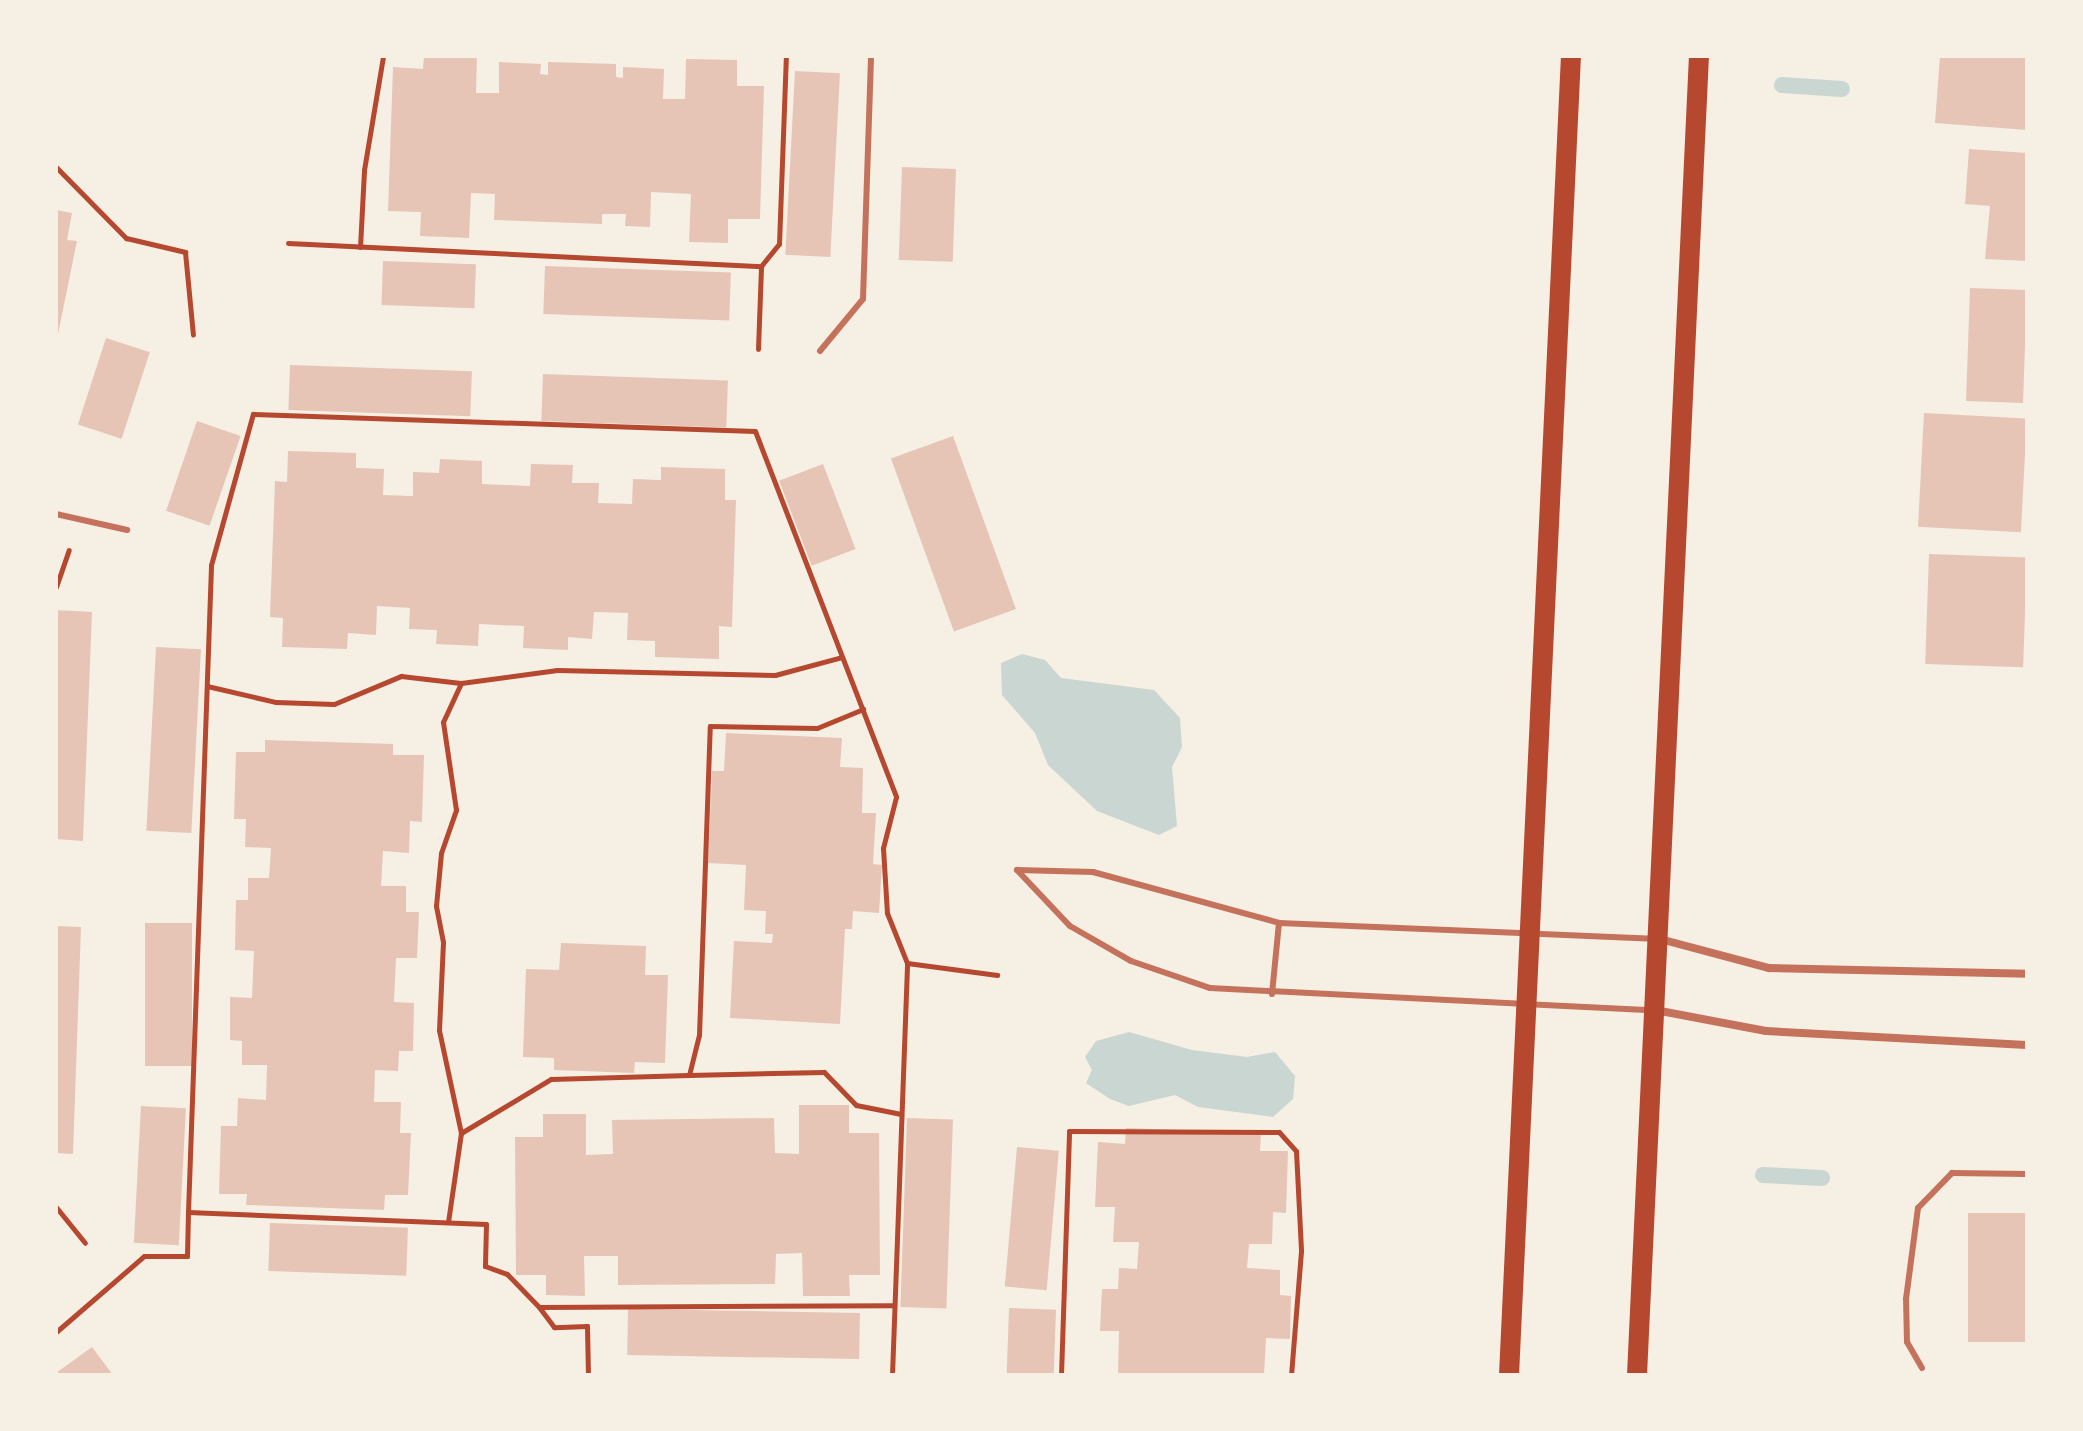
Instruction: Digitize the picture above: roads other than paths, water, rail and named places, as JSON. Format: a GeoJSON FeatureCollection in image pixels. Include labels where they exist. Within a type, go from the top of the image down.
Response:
{"type":"FeatureCollection","features":[{"type":"Feature","properties":{"kind":"main road"},"geometry":{"type":"LineString","coordinates":[[1509,1375],[1571,56]]}},
{"type":"Feature","properties":{"kind":"main road"},"geometry":{"type":"LineString","coordinates":[[1637,1375],[1699,56]]}},
{"type":"Feature","properties":{"kind":"street"},"geometry":{"type":"LineString","coordinates":[[1657,939],[1769,968],[2027,974]]}},
{"type":"Feature","properties":{"kind":"street"},"geometry":{"type":"LineString","coordinates":[[1654,1010],[1766,1031],[2027,1045]]}},
{"type":"Feature","properties":{"kind":"lane"},"geometry":{"type":"LineString","coordinates":[[820,351],[863,299],[871,56]]}},
{"type":"Feature","properties":{"kind":"lane"},"geometry":{"type":"LineString","coordinates":[[56,514],[127,530]]}},
{"type":"Feature","properties":{"kind":"lane"},"geometry":{"type":"LineString","coordinates":[[1654,1010],[1272,994],[1210,988],[1131,961],[1070,926],[1017,870],[1093,872],[1279,923],[1657,939]]}},
{"type":"Feature","properties":{"kind":"lane"},"geometry":{"type":"LineString","coordinates":[[1272,994],[1279,923]]}},
{"type":"Feature","properties":{"kind":"lane"},"geometry":{"type":"LineString","coordinates":[[1922,1368],[1907,1342],[1906,1299],[1918,1208],[1952,1173],[2027,1174]]}},
{"type":"Feature","properties":{"kind":"waterway"},"geometry":{"type":"LineString","coordinates":[[1782,85],[1842,89]]}},
{"type":"Feature","properties":{"kind":"waterway"},"geometry":{"type":"LineString","coordinates":[[1763,1175],[1822,1178]]}}]}
